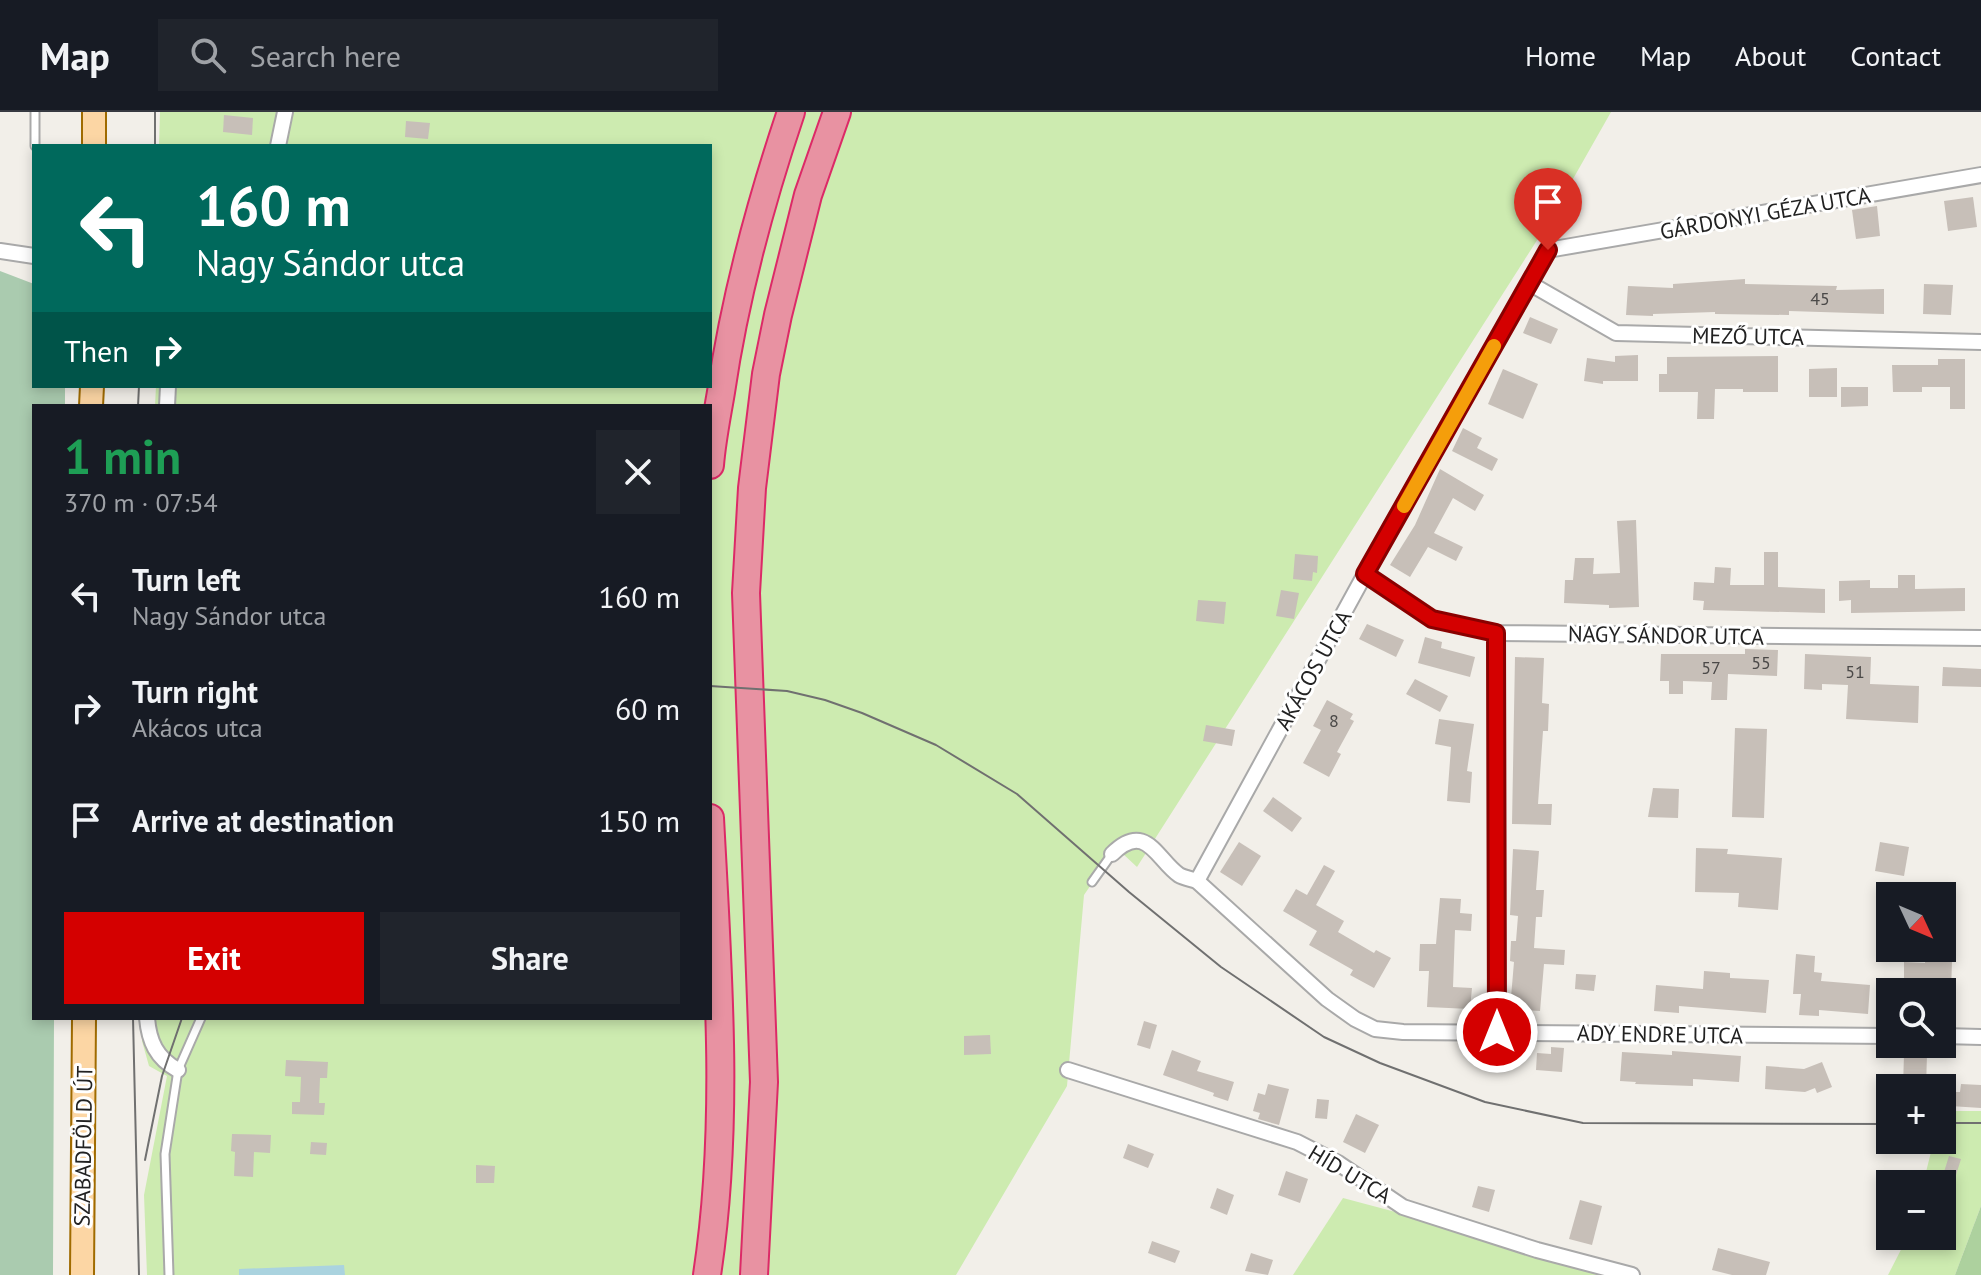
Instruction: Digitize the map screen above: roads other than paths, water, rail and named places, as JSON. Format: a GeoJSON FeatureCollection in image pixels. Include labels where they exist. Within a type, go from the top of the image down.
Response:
{"type":"FeatureCollection","features":[{"type":"Feature","properties":{"kind":"highway"},"geometry":{"type":"LineString","coordinates":[[712,451],[737,299],[770,174],[791,112]]}},
{"type":"Feature","properties":{"kind":"highway"},"geometry":{"type":"LineString","coordinates":[[754,1275],[764,1082],[746,593],[752,488],[766,374],[778,315],[808,195],[837,112]]}},
{"type":"Feature","properties":{"kind":"highway"},"geometry":{"type":"LineString","coordinates":[[707,1275],[716,1216],[719,1105],[712,857]]}},
{"type":"Feature","properties":{"kind":"main road"},"geometry":{"type":"LineString","coordinates":[[94,112],[94,144]]}},
{"type":"Feature","properties":{"kind":"main road","name":"SZABADFÖLD ÚT"},"geometry":{"type":"LineString","coordinates":[[82,1275],[84,1020]]}},
{"type":"Feature","properties":{"kind":"street"},"geometry":{"type":"LineString","coordinates":[[278,144],[285,112]]}},
{"type":"Feature","properties":{"kind":"street","name":"GÁRDONYI GÉZA UTCA"},"geometry":{"type":"LineString","coordinates":[[1548,250],[1981,175]]}},
{"type":"Feature","properties":{"kind":"street","name":"AKÁCOS UTCA"},"geometry":{"type":"LineString","coordinates":[[1197,881],[1365,574],[1548,250]]}},
{"type":"Feature","properties":{"kind":"street"},"geometry":{"type":"LineString","coordinates":[[0,251],[32,256]]}},
{"type":"Feature","properties":{"kind":"street","name":"MEZŐ UTCA"},"geometry":{"type":"LineString","coordinates":[[1529,283],[1616,333],[1981,342]]}},
{"type":"Feature","properties":{"kind":"street","name":"NAGY SÁNDOR UTCA"},"geometry":{"type":"LineString","coordinates":[[1365,574],[1432,619],[1496,633],[1981,638]]}},
{"type":"Feature","properties":{"kind":"street"},"geometry":{"type":"LineString","coordinates":[[1496,633],[1497,1032]]}},
{"type":"Feature","properties":{"kind":"street","name":"ADY ENDRE UTCA"},"geometry":{"type":"LineString","coordinates":[[1112,854],[1122,844],[1145,843],[1156,849],[1179,874],[1197,881],[1327,999],[1375,1029],[1403,1032],[1876,1036]]}},
{"type":"Feature","properties":{"kind":"street"},"geometry":{"type":"LineString","coordinates":[[147,1020],[150,1039],[156,1051],[166,1064],[178,1070]]}},
{"type":"Feature","properties":{"kind":"street"},"geometry":{"type":"LineString","coordinates":[[1956,1036],[1981,1037]]}},
{"type":"Feature","properties":{"kind":"street","name":"HÍD UTCA"},"geometry":{"type":"LineString","coordinates":[[1068,1070],[1297,1142],[1338,1163],[1403,1207],[1537,1250],[1632,1275]]}},
{"type":"Feature","properties":{"kind":"lane"},"geometry":{"type":"LineString","coordinates":[[35,112],[35,144]]}},
{"type":"Feature","properties":{"kind":"lane"},"geometry":{"type":"LineString","coordinates":[[1092,882],[1112,854]]}},
{"type":"Feature","properties":{"kind":"lane"},"geometry":{"type":"LineString","coordinates":[[169,1275],[165,1154],[178,1070],[200,1020]]}},
{"type":"Feature","properties":{"kind":"water"},"geometry":{"type":"Polygon","coordinates":[[[344,1265],[345,1275],[239,1275],[239,1269],[344,1265]]]}},
{"type":"Feature","properties":{"kind":"tram line"},"geometry":{"type":"LineString","coordinates":[[155,112],[155,144]]}},
{"type":"Feature","properties":{"kind":"tram line"},"geometry":{"type":"LineString","coordinates":[[138,404],[139,388]]}},
{"type":"Feature","properties":{"kind":"tram line"},"geometry":{"type":"LineString","coordinates":[[712,686],[787,691],[825,700],[936,745],[1017,794],[1221,967],[1324,1037],[1380,1063],[1485,1102],[1583,1123],[1876,1124]]}},
{"type":"Feature","properties":{"kind":"tram line"},"geometry":{"type":"LineString","coordinates":[[133,1020],[139,1275]]}},
{"type":"Feature","properties":{"kind":"tram line"},"geometry":{"type":"LineString","coordinates":[[145,1160],[162,1076],[181,1020]]}},
{"type":"Feature","properties":{"kind":"tram line"},"geometry":{"type":"LineString","coordinates":[[1956,1123],[1981,1123]]}}]}
